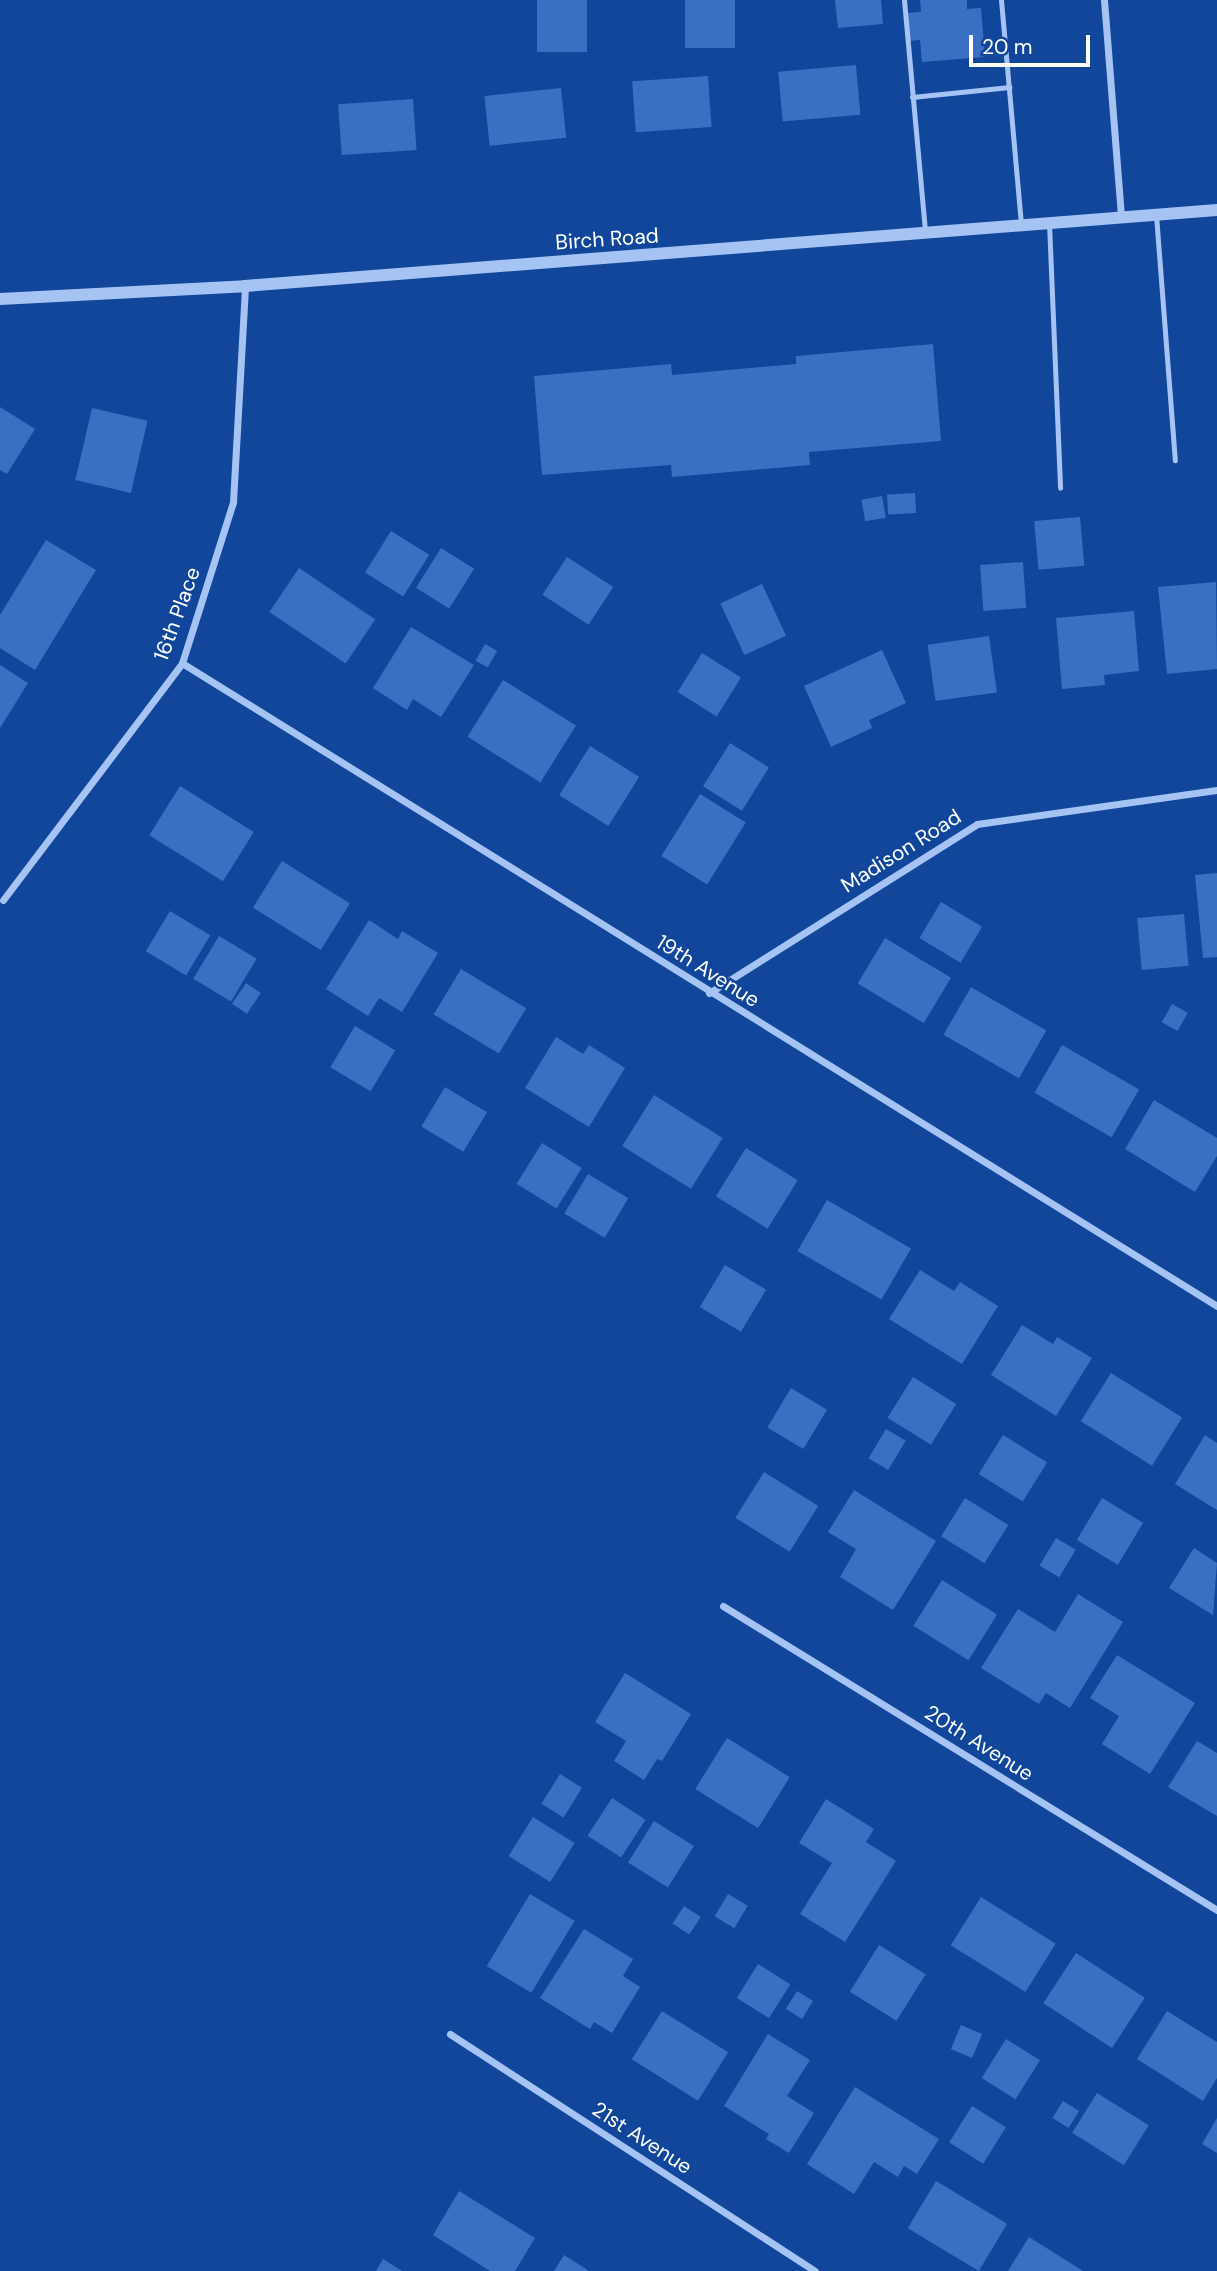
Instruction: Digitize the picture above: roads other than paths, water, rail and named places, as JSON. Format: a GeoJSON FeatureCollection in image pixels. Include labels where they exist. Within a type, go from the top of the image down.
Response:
{"type":"FeatureCollection","features":[{"type":"Feature","properties":{"kind":"street"},"geometry":{"type":"LineString","coordinates":[[1104,0],[1121,218]]}},
{"type":"Feature","properties":{"kind":"street","name":"Birch Road"},"geometry":{"type":"LineString","coordinates":[[0,299],[245,286],[1217,210]]}},
{"type":"Feature","properties":{"kind":"street","name":"16th Place"},"geometry":{"type":"LineString","coordinates":[[3,900],[182,663],[233,502],[245,286]]}},
{"type":"Feature","properties":{"kind":"street","name":"19th Avenue"},"geometry":{"type":"LineString","coordinates":[[182,663],[709,993],[1217,1306]]}},
{"type":"Feature","properties":{"kind":"street","name":"Madison Road"},"geometry":{"type":"LineString","coordinates":[[709,993],[977,824],[1217,790]]}},
{"type":"Feature","properties":{"kind":"street","name":"20th Avenue"},"geometry":{"type":"LineString","coordinates":[[723,1606],[1217,1910]]}},
{"type":"Feature","properties":{"kind":"street","name":"21st Avenue"},"geometry":{"type":"LineString","coordinates":[[450,2034],[815,2271]]}},
{"type":"Feature","properties":{"kind":"lane"},"geometry":{"type":"LineString","coordinates":[[904,0],[925,233]]}},
{"type":"Feature","properties":{"kind":"lane"},"geometry":{"type":"LineString","coordinates":[[1001,0],[1021,225]]}},
{"type":"Feature","properties":{"kind":"lane"},"geometry":{"type":"LineString","coordinates":[[912,97],[1009,87]]}},
{"type":"Feature","properties":{"kind":"lane"},"geometry":{"type":"LineString","coordinates":[[1156,215],[1175,460]]}},
{"type":"Feature","properties":{"kind":"lane"},"geometry":{"type":"LineString","coordinates":[[1049,223],[1060,488]]}}]}
